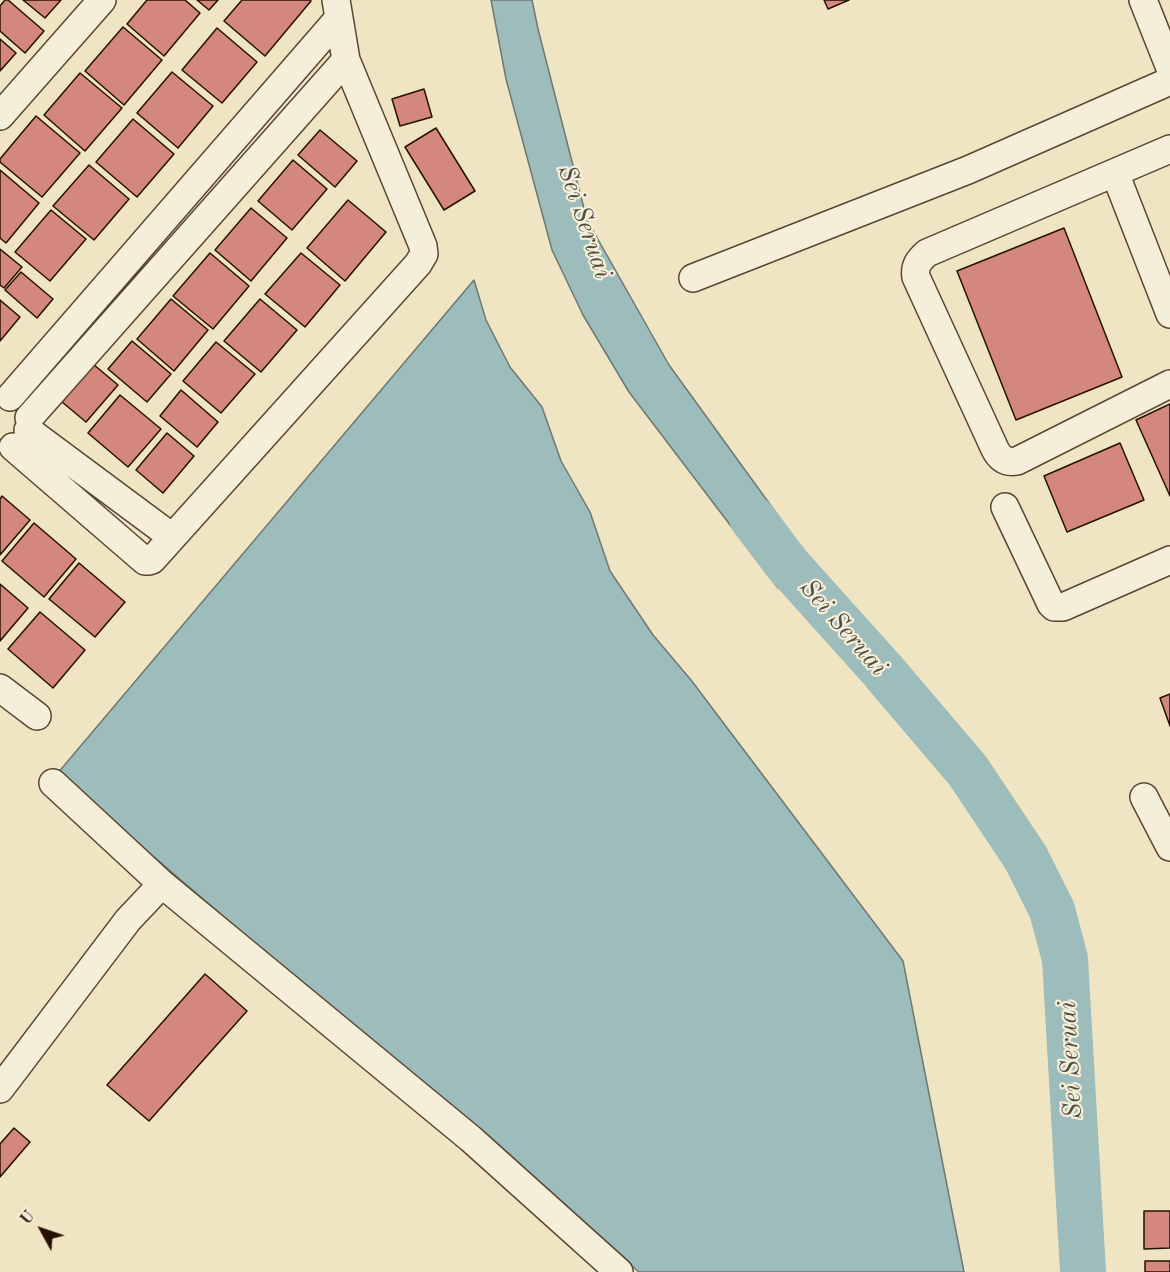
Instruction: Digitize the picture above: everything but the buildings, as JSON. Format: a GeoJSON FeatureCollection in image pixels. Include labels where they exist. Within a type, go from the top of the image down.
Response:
{"type":"FeatureCollection","features":[{"type":"Feature","properties":{"kind":"street"},"geometry":{"type":"LineString","coordinates":[[0,116],[102,0]]}},
{"type":"Feature","properties":{"kind":"street"},"geometry":{"type":"LineString","coordinates":[[1143,0],[1170,68]]}},
{"type":"Feature","properties":{"kind":"street"},"geometry":{"type":"LineString","coordinates":[[18,436],[145,561],[152,560],[418,264],[424,254],[423,246],[346,60],[337,9]]}},
{"type":"Feature","properties":{"kind":"street"},"geometry":{"type":"LineString","coordinates":[[18,436],[23,405],[17,400],[5,397],[337,9]]}},
{"type":"Feature","properties":{"kind":"street"},"geometry":{"type":"LineString","coordinates":[[18,436],[346,60]]}},
{"type":"Feature","properties":{"kind":"street"},"geometry":{"type":"LineString","coordinates":[[693,278],[968,170],[1170,81]]}},
{"type":"Feature","properties":{"kind":"street"},"geometry":{"type":"LineString","coordinates":[[1170,149],[927,253],[920,258],[915,271],[994,447],[1003,460],[1017,461],[1170,384]]}},
{"type":"Feature","properties":{"kind":"street"},"geometry":{"type":"LineString","coordinates":[[1115,173],[1170,314]]}},
{"type":"Feature","properties":{"kind":"street"},"geometry":{"type":"LineString","coordinates":[[18,436],[172,537]]}},
{"type":"Feature","properties":{"kind":"street"},"geometry":{"type":"LineString","coordinates":[[1005,507],[1054,607],[1063,607],[1170,560]]}},
{"type":"Feature","properties":{"kind":"street"},"geometry":{"type":"LineString","coordinates":[[0,688],[37,716]]}},
{"type":"Feature","properties":{"kind":"street"},"geometry":{"type":"LineString","coordinates":[[53,783],[162,884],[471,1139],[619,1272]]}},
{"type":"Feature","properties":{"kind":"street"},"geometry":{"type":"LineString","coordinates":[[1144,796],[1167,835]]}},
{"type":"Feature","properties":{"kind":"street"},"geometry":{"type":"LineString","coordinates":[[0,1089],[128,920],[162,884]]}},
{"type":"Feature","properties":{"kind":"water"},"geometry":{"type":"Polygon","coordinates":[[[491,0],[532,0],[587,220],[669,365],[803,550],[778,588],[629,392],[583,315],[552,250],[506,79],[491,0]]]}},
{"type":"Feature","properties":{"kind":"water"},"geometry":{"type":"Polygon","coordinates":[[[474,280],[486,320],[510,367],[542,407],[561,461],[590,512],[610,571],[653,635],[691,680],[903,961],[964,1272],[639,1272],[57,774],[474,280]]]}},
{"type":"Feature","properties":{"kind":"waterway","name":"Sei Seruai"},"geometry":{"type":"LineString","coordinates":[[752,518],[787,564],[883,671],[968,771],[1026,858],[1052,910],[1065,959],[1083,1272]]}}]}
